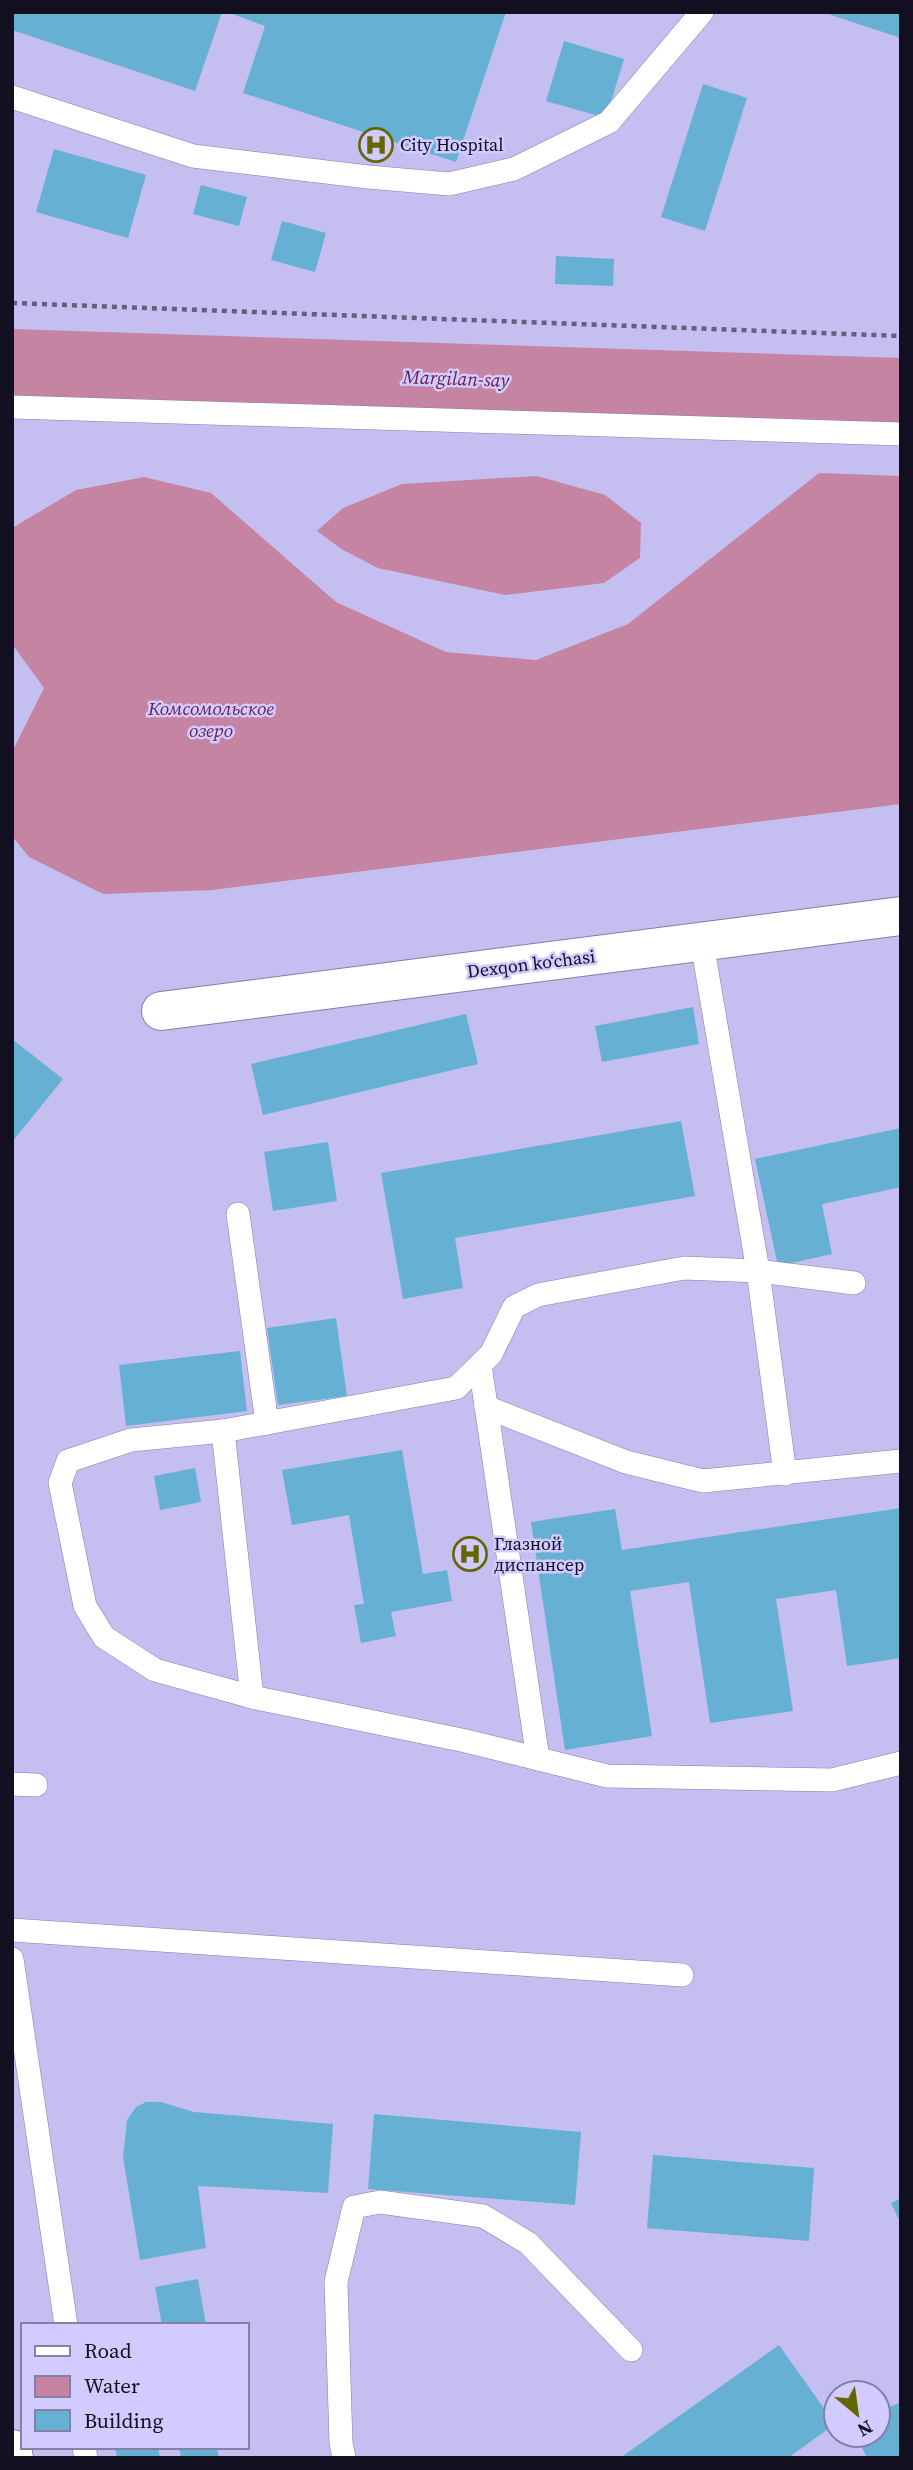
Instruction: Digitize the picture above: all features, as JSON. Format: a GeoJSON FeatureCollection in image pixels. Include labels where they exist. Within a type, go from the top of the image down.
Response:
{"type":"FeatureCollection","features":[{"type":"Feature","properties":{"kind":"street","name":"Dexqon koʻchasi"},"geometry":{"type":"LineString","coordinates":[[161,1011],[901,916]]}},
{"type":"Feature","properties":{"kind":"street"},"geometry":{"type":"LineString","coordinates":[[12,2449],[14,2458]]}},
{"type":"Feature","properties":{"kind":"lane"},"geometry":{"type":"LineString","coordinates":[[12,97],[193,156],[449,184],[514,169],[609,122],[702,12]]}},
{"type":"Feature","properties":{"kind":"lane"},"geometry":{"type":"LineString","coordinates":[[12,407],[901,434]]}},
{"type":"Feature","properties":{"kind":"lane"},"geometry":{"type":"LineString","coordinates":[[702,943],[758,1271],[785,1474]]}},
{"type":"Feature","properties":{"kind":"lane"},"geometry":{"type":"LineString","coordinates":[[238,1214],[268,1423]]}},
{"type":"Feature","properties":{"kind":"lane"},"geometry":{"type":"LineString","coordinates":[[854,1283],[758,1271],[684,1268],[538,1295],[514,1307],[491,1354],[456,1388],[223,1431],[131,1440],[68,1461],[60,1483],[85,1606],[104,1637],[155,1670],[252,1697],[466,1741],[607,1776],[832,1780],[901,1763]]}},
{"type":"Feature","properties":{"kind":"lane"},"geometry":{"type":"LineString","coordinates":[[480,1365],[538,1759]]}},
{"type":"Feature","properties":{"kind":"lane"},"geometry":{"type":"LineString","coordinates":[[486,1407],[626,1462],[703,1481],[901,1461]]}},
{"type":"Feature","properties":{"kind":"lane"},"geometry":{"type":"LineString","coordinates":[[223,1431],[252,1697]]}},
{"type":"Feature","properties":{"kind":"lane"},"geometry":{"type":"LineString","coordinates":[[12,1784],[36,1785]]}},
{"type":"Feature","properties":{"kind":"lane"},"geometry":{"type":"LineString","coordinates":[[12,1930],[682,1975]]}},
{"type":"Feature","properties":{"kind":"lane"},"geometry":{"type":"LineString","coordinates":[[12,1959],[66,2323]]}},
{"type":"Feature","properties":{"kind":"lane"},"geometry":{"type":"LineString","coordinates":[[344,2458],[341,2443],[335,2282],[354,2207],[380,2202],[484,2216],[528,2243],[631,2350]]}},
{"type":"Feature","properties":{"kind":"path"},"geometry":{"type":"LineString","coordinates":[[12,303],[901,336]]}},
{"type":"Feature","properties":{"kind":"water","name":"Комсомольское озеро"},"geometry":{"type":"Polygon","coordinates":[[[819,473],[901,476],[901,804],[212,890],[103,894],[29,857],[12,836],[12,752],[44,688],[12,644],[12,528],[76,490],[144,477],[211,493],[336,602],[446,652],[536,660],[628,624],[819,473]]]}},
{"type":"Feature","properties":{"kind":"water"},"geometry":{"type":"Polygon","coordinates":[[[537,476],[605,495],[641,523],[640,558],[604,583],[505,595],[378,568],[343,550],[317,531],[343,508],[402,484],[537,476]]]}},
{"type":"Feature","properties":{"kind":"building"},"geometry":{"type":"Polygon","coordinates":[[[12,12],[222,12],[195,91],[12,30],[12,12]]]}},
{"type":"Feature","properties":{"kind":"building"},"geometry":{"type":"Polygon","coordinates":[[[227,12],[506,12],[456,162],[243,93],[265,26],[227,12]]]}},
{"type":"Feature","properties":{"kind":"building"},"geometry":{"type":"Polygon","coordinates":[[[901,12],[901,38],[825,13],[901,12]]]}},
{"type":"Feature","properties":{"kind":"building"},"geometry":{"type":"Polygon","coordinates":[[[564,41],[624,59],[606,118],[546,101],[564,41]]]}},
{"type":"Feature","properties":{"kind":"building"},"geometry":{"type":"Polygon","coordinates":[[[703,84],[747,98],[705,231],[661,217],[703,84]]]}},
{"type":"Feature","properties":{"kind":"building"},"geometry":{"type":"Polygon","coordinates":[[[54,149],[146,175],[128,238],[36,212],[54,149]]]}},
{"type":"Feature","properties":{"kind":"building"},"geometry":{"type":"Polygon","coordinates":[[[201,185],[247,197],[239,226],[193,214],[201,185]]]}},
{"type":"Feature","properties":{"kind":"building"},"geometry":{"type":"Polygon","coordinates":[[[282,221],[326,233],[315,272],[271,260],[282,221]]]}},
{"type":"Feature","properties":{"kind":"building"},"geometry":{"type":"Polygon","coordinates":[[[556,256],[614,259],[613,286],[555,284],[556,256]]]}},
{"type":"Feature","properties":{"kind":"building"},"geometry":{"type":"Polygon","coordinates":[[[693,1007],[699,1044],[602,1062],[595,1026],[693,1007]]]}},
{"type":"Feature","properties":{"kind":"building"},"geometry":{"type":"Polygon","coordinates":[[[466,1014],[478,1064],[263,1115],[251,1064],[466,1014]]]}},
{"type":"Feature","properties":{"kind":"building"},"geometry":{"type":"Polygon","coordinates":[[[12,1039],[63,1079],[12,1142],[12,1039]]]}},
{"type":"Feature","properties":{"kind":"building"},"geometry":{"type":"Polygon","coordinates":[[[681,1121],[695,1196],[455,1238],[463,1288],[403,1299],[381,1173],[681,1121]]]}},
{"type":"Feature","properties":{"kind":"building"},"geometry":{"type":"Polygon","coordinates":[[[901,1128],[901,1187],[822,1204],[832,1254],[778,1266],[755,1159],[901,1128]]]}},
{"type":"Feature","properties":{"kind":"building"},"geometry":{"type":"Polygon","coordinates":[[[328,1142],[337,1201],[273,1211],[264,1152],[328,1142]]]}},
{"type":"Feature","properties":{"kind":"building"},"geometry":{"type":"Polygon","coordinates":[[[336,1318],[347,1396],[278,1405],[267,1328],[336,1318]]]}},
{"type":"Feature","properties":{"kind":"building"},"geometry":{"type":"Polygon","coordinates":[[[240,1351],[247,1411],[126,1426],[119,1365],[240,1351]]]}},
{"type":"Feature","properties":{"kind":"building"},"geometry":{"type":"Polygon","coordinates":[[[402,1450],[423,1574],[447,1570],[452,1601],[391,1612],[396,1636],[361,1643],[354,1605],[364,1604],[349,1515],[292,1525],[282,1470],[402,1450]]]}},
{"type":"Feature","properties":{"kind":"building"},"geometry":{"type":"Polygon","coordinates":[[[195,1468],[201,1502],[160,1510],[154,1476],[195,1468]]]}},
{"type":"Feature","properties":{"kind":"building"},"geometry":{"type":"Polygon","coordinates":[[[901,1508],[901,1658],[847,1666],[836,1590],[776,1599],[793,1711],[710,1723],[689,1582],[630,1591],[652,1736],[565,1750],[531,1522],[615,1509],[622,1550],[901,1508]]]}},
{"type":"Feature","properties":{"kind":"building"},"geometry":{"type":"Polygon","coordinates":[[[146,2102],[161,2102],[194,2112],[333,2124],[328,2193],[198,2186],[206,2248],[140,2260],[123,2157],[127,2120],[136,2107],[146,2102]]]}},
{"type":"Feature","properties":{"kind":"building"},"geometry":{"type":"Polygon","coordinates":[[[374,2114],[581,2132],[575,2205],[368,2189],[374,2114]]]}},
{"type":"Feature","properties":{"kind":"building"},"geometry":{"type":"Polygon","coordinates":[[[653,2155],[814,2168],[809,2241],[647,2228],[653,2155]]]}},
{"type":"Feature","properties":{"kind":"building"},"geometry":{"type":"Polygon","coordinates":[[[901,2198],[901,2224],[891,2203],[901,2198]]]}},
{"type":"Feature","properties":{"kind":"building"},"geometry":{"type":"Polygon","coordinates":[[[198,2279],[206,2323],[162,2323],[155,2287],[198,2279]]]}},
{"type":"Feature","properties":{"kind":"building"},"geometry":{"type":"Polygon","coordinates":[[[779,2345],[822,2406],[822,2433],[788,2458],[620,2458],[779,2345]]]}},
{"type":"Feature","properties":{"kind":"building"},"geometry":{"type":"Polygon","coordinates":[[[901,2402],[901,2458],[867,2458],[863,2449],[892,2449],[892,2406],[901,2402]]]}},
{"type":"Feature","properties":{"kind":"building"},"geometry":{"type":"Polygon","coordinates":[[[115,2449],[158,2449],[160,2458],[117,2458],[115,2449]]]}},
{"type":"Feature","properties":{"kind":"building"},"geometry":{"type":"Polygon","coordinates":[[[179,2449],[217,2449],[219,2458],[181,2458],[179,2449]]]}},
{"type":"Feature","properties":{"kind":"waterway","name":"Margilan-say"},"geometry":{"type":"LineString","coordinates":[[12,364],[901,393]]}},
{"type":"Feature","properties":{"kind":"place","name":"City Hospital"},"geometry":{"type":"Point","coordinates":[376,145]}},
{"type":"Feature","properties":{"kind":"place","name":"Глазной диспансер"},"geometry":{"type":"Point","coordinates":[470,1554]}}]}
